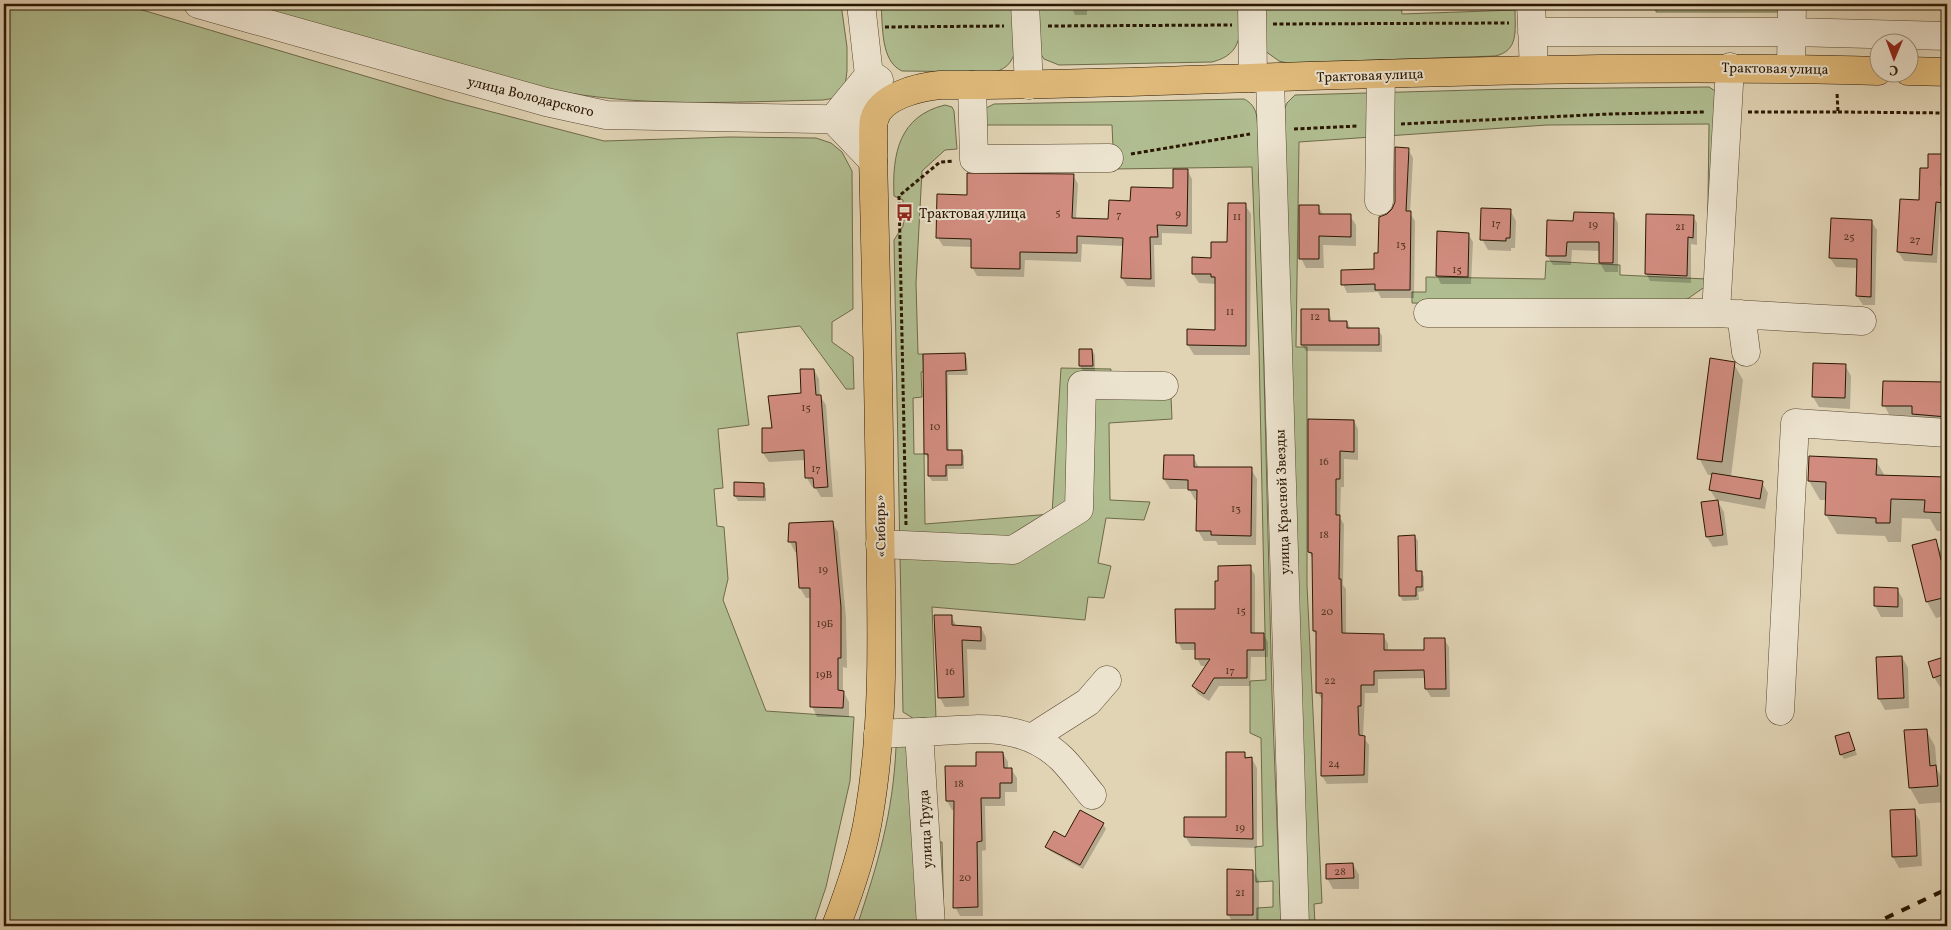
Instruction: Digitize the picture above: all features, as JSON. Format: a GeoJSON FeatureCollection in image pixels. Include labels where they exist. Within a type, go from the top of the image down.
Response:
{"type":"FeatureCollection","features":[{"type":"Feature","properties":{"kind":"highway","name":"Трактовая улица"},"geometry":{"type":"LineString","coordinates":[[874,120],[887,102],[918,87],[1534,70],[1730,67],[1868,71]]}},
{"type":"Feature","properties":{"kind":"highway"},"geometry":{"type":"LineString","coordinates":[[1918,72],[1947,72]]}},
{"type":"Feature","properties":{"kind":"highway","name":"«Сибирь»"},"geometry":{"type":"LineString","coordinates":[[836,926],[852,882],[867,824],[878,734],[894,545],[873,161],[874,120]]}},
{"type":"Feature","properties":{"kind":"street","name":"улица Володарского"},"geometry":{"type":"LineString","coordinates":[[198,4],[242,10],[546,102],[606,115],[874,120]]}},
{"type":"Feature","properties":{"kind":"street"},"geometry":{"type":"LineString","coordinates":[[1791,68],[1792,4]]}},
{"type":"Feature","properties":{"kind":"street","name":"улица Красной Звезды"},"geometry":{"type":"LineString","coordinates":[[1252,14],[1271,130],[1295,926]]}},
{"type":"Feature","properties":{"kind":"street"},"geometry":{"type":"LineString","coordinates":[[862,15],[874,120]]}},
{"type":"Feature","properties":{"kind":"street"},"geometry":{"type":"LineString","coordinates":[[1025,15],[1029,85]]}},
{"type":"Feature","properties":{"kind":"street"},"geometry":{"type":"LineString","coordinates":[[1534,70],[1532,20],[1792,32],[1947,36]]}},
{"type":"Feature","properties":{"kind":"street"},"geometry":{"type":"LineString","coordinates":[[1730,67],[1728,112],[1729,314],[1746,352]]}},
{"type":"Feature","properties":{"kind":"street"},"geometry":{"type":"LineString","coordinates":[[870,74],[833,119],[873,161]]}},
{"type":"Feature","properties":{"kind":"street"},"geometry":{"type":"LineString","coordinates":[[870,74],[904,94]]}},
{"type":"Feature","properties":{"kind":"street"},"geometry":{"type":"LineString","coordinates":[[1379,201],[1381,74]]}},
{"type":"Feature","properties":{"kind":"street"},"geometry":{"type":"LineString","coordinates":[[972,85],[974,159],[1109,158]]}},
{"type":"Feature","properties":{"kind":"street"},"geometry":{"type":"LineString","coordinates":[[1428,313],[1729,314],[1862,321]]}},
{"type":"Feature","properties":{"kind":"street"},"geometry":{"type":"LineString","coordinates":[[894,545],[1013,550],[1079,509],[1082,385],[1164,386]]}},
{"type":"Feature","properties":{"kind":"street"},"geometry":{"type":"LineString","coordinates":[[1780,711],[1795,424],[1947,433]]}},
{"type":"Feature","properties":{"kind":"street"},"geometry":{"type":"LineString","coordinates":[[1033,737],[1088,702],[1107,680]]}},
{"type":"Feature","properties":{"kind":"street"},"geometry":{"type":"LineString","coordinates":[[878,734],[999,728],[1033,737],[1062,759],[1092,795]]}},
{"type":"Feature","properties":{"kind":"street","name":"улица Труда"},"geometry":{"type":"LineString","coordinates":[[919,732],[931,926]]}},
{"type":"Feature","properties":{"kind":"path"},"geometry":{"type":"LineString","coordinates":[[862,15],[1252,14],[1532,20]]}},
{"type":"Feature","properties":{"kind":"path"},"geometry":{"type":"LineString","coordinates":[[1836,70],[1838,112]]}},
{"type":"Feature","properties":{"kind":"path"},"geometry":{"type":"LineString","coordinates":[[1109,158],[1271,130],[1609,114],[1728,112],[1947,113]]}},
{"type":"Feature","properties":{"kind":"path"},"geometry":{"type":"LineString","coordinates":[[894,545],[899,196],[940,162],[974,159]]}},
{"type":"Feature","properties":{"kind":"green space"},"geometry":{"type":"Polygon","coordinates":[[[4,4],[122,4],[446,100],[604,141],[729,137],[816,138],[831,143],[842,152],[852,171],[853,309],[832,322],[832,342],[853,357],[854,389],[846,389],[800,326],[737,333],[749,425],[718,429],[723,488],[714,489],[717,526],[724,527],[728,579],[723,600],[766,711],[854,717],[850,781],[826,887],[813,926],[4,926],[4,4]]]}},
{"type":"Feature","properties":{"kind":"green space"},"geometry":{"type":"Polygon","coordinates":[[[248,4],[841,4],[847,47],[847,71],[845,86],[835,98],[823,100],[685,102],[617,99],[548,89],[248,4]]]}},
{"type":"Feature","properties":{"kind":"green space"},"geometry":{"type":"Polygon","coordinates":[[[881,4],[900,4],[901,6],[1017,4],[1017,34],[1014,54],[1004,68],[994,72],[902,71],[895,66],[886,51],[881,4]]]}},
{"type":"Feature","properties":{"kind":"green space"},"geometry":{"type":"Polygon","coordinates":[[[1032,4],[1045,4],[1045,8],[1150,9],[1150,4],[1241,4],[1240,33],[1235,48],[1230,54],[1212,62],[1059,65],[1044,59],[1037,48],[1032,4]]]}},
{"type":"Feature","properties":{"kind":"green space"},"geometry":{"type":"Polygon","coordinates":[[[1261,4],[1272,4],[1273,6],[1401,5],[1402,14],[1515,10],[1515,32],[1512,45],[1508,50],[1495,56],[1287,63],[1279,61],[1265,51],[1261,4]]]}},
{"type":"Feature","properties":{"kind":"green space"},"geometry":{"type":"Polygon","coordinates":[[[1656,4],[1787,4],[1786,12],[1656,12],[1656,4]]]}},
{"type":"Feature","properties":{"kind":"green space"},"geometry":{"type":"Polygon","coordinates":[[[1709,87],[1715,91],[1707,259],[1709,124],[1547,125],[1299,142],[1296,347],[1307,347],[1307,585],[1322,903],[1314,904],[1315,925],[1304,926],[1283,112],[1287,103],[1295,95],[1511,89],[1709,87]]]}},
{"type":"Feature","properties":{"kind":"green space"},"geometry":{"type":"Polygon","coordinates":[[[1244,99],[1254,109],[1257,117],[1258,132],[1272,694],[1281,926],[1257,926],[1257,908],[1273,907],[1273,881],[1256,882],[1255,847],[1263,846],[1261,738],[1250,733],[1250,681],[1266,680],[1259,349],[1252,167],[1114,169],[1112,125],[984,125],[986,108],[994,104],[1244,99]]]}},
{"type":"Feature","properties":{"kind":"green space"},"geometry":{"type":"Polygon","coordinates":[[[945,105],[952,107],[954,111],[957,149],[945,150],[922,171],[916,283],[918,354],[923,354],[924,372],[921,372],[922,397],[913,398],[914,454],[924,454],[925,524],[1052,514],[1061,368],[1111,369],[1110,375],[1170,375],[1172,419],[1109,423],[1110,500],[1150,502],[1144,520],[1106,518],[1098,563],[1111,566],[1104,598],[1088,597],[1085,620],[932,607],[936,719],[919,722],[903,712],[894,240],[903,226],[905,213],[909,216],[909,205],[903,205],[903,200],[894,196],[894,180],[897,152],[908,128],[917,118],[930,110],[945,105]]]}},
{"type":"Feature","properties":{"kind":"green space"},"geometry":{"type":"Polygon","coordinates":[[[1546,261],[1620,265],[1620,275],[1706,279],[1706,286],[1686,300],[1579,307],[1412,303],[1412,292],[1426,292],[1426,277],[1545,279],[1546,261]]]}},
{"type":"Feature","properties":{"kind":"green space"},"geometry":{"type":"Polygon","coordinates":[[[912,741],[934,842],[942,842],[944,926],[857,926],[872,881],[888,816],[896,747],[912,741]]]}},
{"type":"Feature","properties":{"kind":"building"},"geometry":{"type":"Polygon","coordinates":[[[1395,147],[1409,148],[1406,211],[1411,211],[1410,290],[1375,290],[1375,284],[1341,285],[1341,270],[1374,269],[1374,253],[1378,253],[1379,217],[1387,214],[1395,202],[1395,147]]]}},
{"type":"Feature","properties":{"kind":"building"},"geometry":{"type":"Polygon","coordinates":[[[1928,154],[1942,154],[1941,186],[1945,186],[1944,203],[1936,202],[1932,255],[1897,252],[1900,199],[1919,200],[1920,168],[1928,168],[1928,154]]]}},
{"type":"Feature","properties":{"kind":"building"},"geometry":{"type":"Polygon","coordinates":[[[1173,169],[1188,169],[1187,226],[1157,225],[1158,237],[1150,237],[1151,279],[1121,278],[1123,238],[1077,236],[1077,253],[1020,252],[1020,269],[971,268],[971,239],[936,238],[937,194],[967,195],[967,173],[1074,174],[1072,218],[1108,219],[1109,200],[1130,201],[1131,187],[1173,188],[1173,169]]]}},
{"type":"Feature","properties":{"kind":"building"},"geometry":{"type":"Polygon","coordinates":[[[1228,203],[1246,203],[1246,346],[1187,345],[1187,329],[1215,330],[1215,277],[1211,277],[1211,274],[1192,274],[1192,257],[1211,258],[1211,242],[1227,242],[1228,203]]]}},
{"type":"Feature","properties":{"kind":"building"},"geometry":{"type":"Polygon","coordinates":[[[1299,205],[1319,205],[1319,214],[1351,214],[1351,237],[1319,236],[1319,259],[1299,259],[1299,205]]]}},
{"type":"Feature","properties":{"kind":"building"},"geometry":{"type":"Polygon","coordinates":[[[1481,208],[1511,209],[1510,238],[1506,238],[1506,241],[1480,240],[1481,208]]]}},
{"type":"Feature","properties":{"kind":"building"},"geometry":{"type":"Polygon","coordinates":[[[1574,212],[1614,213],[1613,263],[1599,263],[1599,242],[1567,242],[1566,256],[1546,256],[1547,220],[1573,221],[1574,212]]]}},
{"type":"Feature","properties":{"kind":"building"},"geometry":{"type":"Polygon","coordinates":[[[1646,214],[1694,215],[1693,238],[1688,237],[1687,276],[1645,274],[1646,214]]]}},
{"type":"Feature","properties":{"kind":"building"},"geometry":{"type":"Polygon","coordinates":[[[1831,218],[1872,220],[1871,297],[1856,296],[1857,259],[1829,258],[1831,218]]]}},
{"type":"Feature","properties":{"kind":"building"},"geometry":{"type":"Polygon","coordinates":[[[1437,231],[1469,233],[1468,277],[1436,276],[1437,231]]]}},
{"type":"Feature","properties":{"kind":"building"},"geometry":{"type":"Polygon","coordinates":[[[1301,309],[1329,309],[1329,321],[1347,321],[1347,328],[1379,328],[1379,345],[1301,345],[1301,309]]]}},
{"type":"Feature","properties":{"kind":"building"},"geometry":{"type":"Polygon","coordinates":[[[1079,349],[1092,349],[1093,366],[1079,366],[1079,349]]]}},
{"type":"Feature","properties":{"kind":"building"},"geometry":{"type":"Polygon","coordinates":[[[965,353],[966,370],[946,371],[947,450],[962,450],[962,465],[946,465],[946,476],[928,476],[928,454],[924,454],[923,354],[965,353]]]}},
{"type":"Feature","properties":{"kind":"building"},"geometry":{"type":"Polygon","coordinates":[[[1710,358],[1735,362],[1722,462],[1697,459],[1710,358]]]}},
{"type":"Feature","properties":{"kind":"building"},"geometry":{"type":"Polygon","coordinates":[[[1813,363],[1846,364],[1845,398],[1812,397],[1813,363]]]}},
{"type":"Feature","properties":{"kind":"building"},"geometry":{"type":"Polygon","coordinates":[[[800,369],[814,369],[816,395],[821,395],[828,487],[814,488],[813,478],[805,478],[804,450],[762,453],[762,428],[772,428],[768,396],[801,393],[800,369]]]}},
{"type":"Feature","properties":{"kind":"building"},"geometry":{"type":"Polygon","coordinates":[[[1883,381],[1947,382],[1947,417],[1912,414],[1912,406],[1882,406],[1883,381]]]}},
{"type":"Feature","properties":{"kind":"building"},"geometry":{"type":"Polygon","coordinates":[[[1308,419],[1354,420],[1354,452],[1340,451],[1340,479],[1336,479],[1336,515],[1340,515],[1339,579],[1341,579],[1342,633],[1384,634],[1384,650],[1424,650],[1424,638],[1445,638],[1446,689],[1425,689],[1424,670],[1374,671],[1374,685],[1361,685],[1361,706],[1358,706],[1359,735],[1365,736],[1364,775],[1321,776],[1322,693],[1316,693],[1316,631],[1313,631],[1312,553],[1308,552],[1308,419]]]}},
{"type":"Feature","properties":{"kind":"building"},"geometry":{"type":"Polygon","coordinates":[[[1164,455],[1194,455],[1194,467],[1252,467],[1251,536],[1211,535],[1211,531],[1196,531],[1197,490],[1188,490],[1188,480],[1163,479],[1164,455]]]}},
{"type":"Feature","properties":{"kind":"building"},"geometry":{"type":"Polygon","coordinates":[[[1809,456],[1877,459],[1876,475],[1947,477],[1947,513],[1924,512],[1925,500],[1891,499],[1890,523],[1876,523],[1876,518],[1825,515],[1826,482],[1808,481],[1809,456]]]}},
{"type":"Feature","properties":{"kind":"building"},"geometry":{"type":"Polygon","coordinates":[[[1712,473],[1763,481],[1760,499],[1709,490],[1712,473]]]}},
{"type":"Feature","properties":{"kind":"building"},"geometry":{"type":"Polygon","coordinates":[[[734,482],[764,483],[764,497],[734,496],[734,482]]]}},
{"type":"Feature","properties":{"kind":"building"},"geometry":{"type":"Polygon","coordinates":[[[1718,500],[1723,535],[1706,537],[1701,502],[1718,500]]]}},
{"type":"Feature","properties":{"kind":"building"},"geometry":{"type":"Polygon","coordinates":[[[833,521],[841,607],[841,658],[838,658],[838,690],[844,691],[843,708],[810,707],[810,588],[799,588],[796,542],[788,542],[789,523],[833,521]]]}},
{"type":"Feature","properties":{"kind":"building"},"geometry":{"type":"Polygon","coordinates":[[[1415,535],[1416,571],[1422,571],[1422,587],[1416,587],[1416,596],[1399,596],[1398,536],[1415,535]]]}},
{"type":"Feature","properties":{"kind":"building"},"geometry":{"type":"Polygon","coordinates":[[[1936,539],[1941,560],[1947,559],[1947,597],[1926,602],[1912,545],[1936,539]]]}},
{"type":"Feature","properties":{"kind":"building"},"geometry":{"type":"Polygon","coordinates":[[[1251,565],[1251,633],[1264,633],[1264,650],[1247,650],[1247,678],[1214,678],[1204,694],[1192,686],[1210,659],[1195,659],[1195,643],[1176,643],[1175,609],[1215,609],[1215,581],[1218,581],[1218,566],[1251,565]]]}},
{"type":"Feature","properties":{"kind":"building"},"geometry":{"type":"Polygon","coordinates":[[[1874,587],[1898,588],[1898,607],[1874,606],[1874,587]]]}},
{"type":"Feature","properties":{"kind":"building"},"geometry":{"type":"Polygon","coordinates":[[[934,615],[952,615],[952,625],[981,627],[981,641],[962,640],[964,697],[938,698],[934,615]]]}},
{"type":"Feature","properties":{"kind":"building"},"geometry":{"type":"Polygon","coordinates":[[[1902,656],[1904,698],[1878,699],[1876,657],[1902,656]]]}},
{"type":"Feature","properties":{"kind":"building"},"geometry":{"type":"Polygon","coordinates":[[[1947,656],[1947,673],[1933,678],[1928,662],[1947,656]]]}},
{"type":"Feature","properties":{"kind":"building"},"geometry":{"type":"Polygon","coordinates":[[[1927,729],[1930,766],[1936,765],[1938,786],[1909,788],[1904,730],[1927,729]]]}},
{"type":"Feature","properties":{"kind":"building"},"geometry":{"type":"Polygon","coordinates":[[[1849,732],[1855,750],[1840,755],[1835,736],[1849,732]]]}},
{"type":"Feature","properties":{"kind":"building"},"geometry":{"type":"Polygon","coordinates":[[[976,752],[1003,752],[1004,768],[1012,768],[1012,783],[1000,783],[1000,798],[981,798],[982,841],[977,842],[978,907],[953,908],[954,801],[946,801],[945,766],[976,766],[976,752]]]}},
{"type":"Feature","properties":{"kind":"building"},"geometry":{"type":"Polygon","coordinates":[[[1226,752],[1245,752],[1245,758],[1252,757],[1253,839],[1184,837],[1184,817],[1226,817],[1226,752]]]}},
{"type":"Feature","properties":{"kind":"building"},"geometry":{"type":"Polygon","coordinates":[[[1915,809],[1917,856],[1892,857],[1890,810],[1915,809]]]}},
{"type":"Feature","properties":{"kind":"building"},"geometry":{"type":"Polygon","coordinates":[[[1080,810],[1104,823],[1080,865],[1045,847],[1054,831],[1065,837],[1080,810]]]}},
{"type":"Feature","properties":{"kind":"building"},"geometry":{"type":"Polygon","coordinates":[[[1353,863],[1354,878],[1326,879],[1326,864],[1353,863]]]}},
{"type":"Feature","properties":{"kind":"building"},"geometry":{"type":"Polygon","coordinates":[[[1227,869],[1253,870],[1253,915],[1227,915],[1227,869]]]}},
{"type":"Feature","properties":{"kind":"railway"},"geometry":{"type":"LineString","coordinates":[[1869,926],[1947,889]]}},
{"type":"Feature","properties":{"kind":"place","name":"Трактовая улица"},"geometry":{"type":"Point","coordinates":[905,213]}}]}
